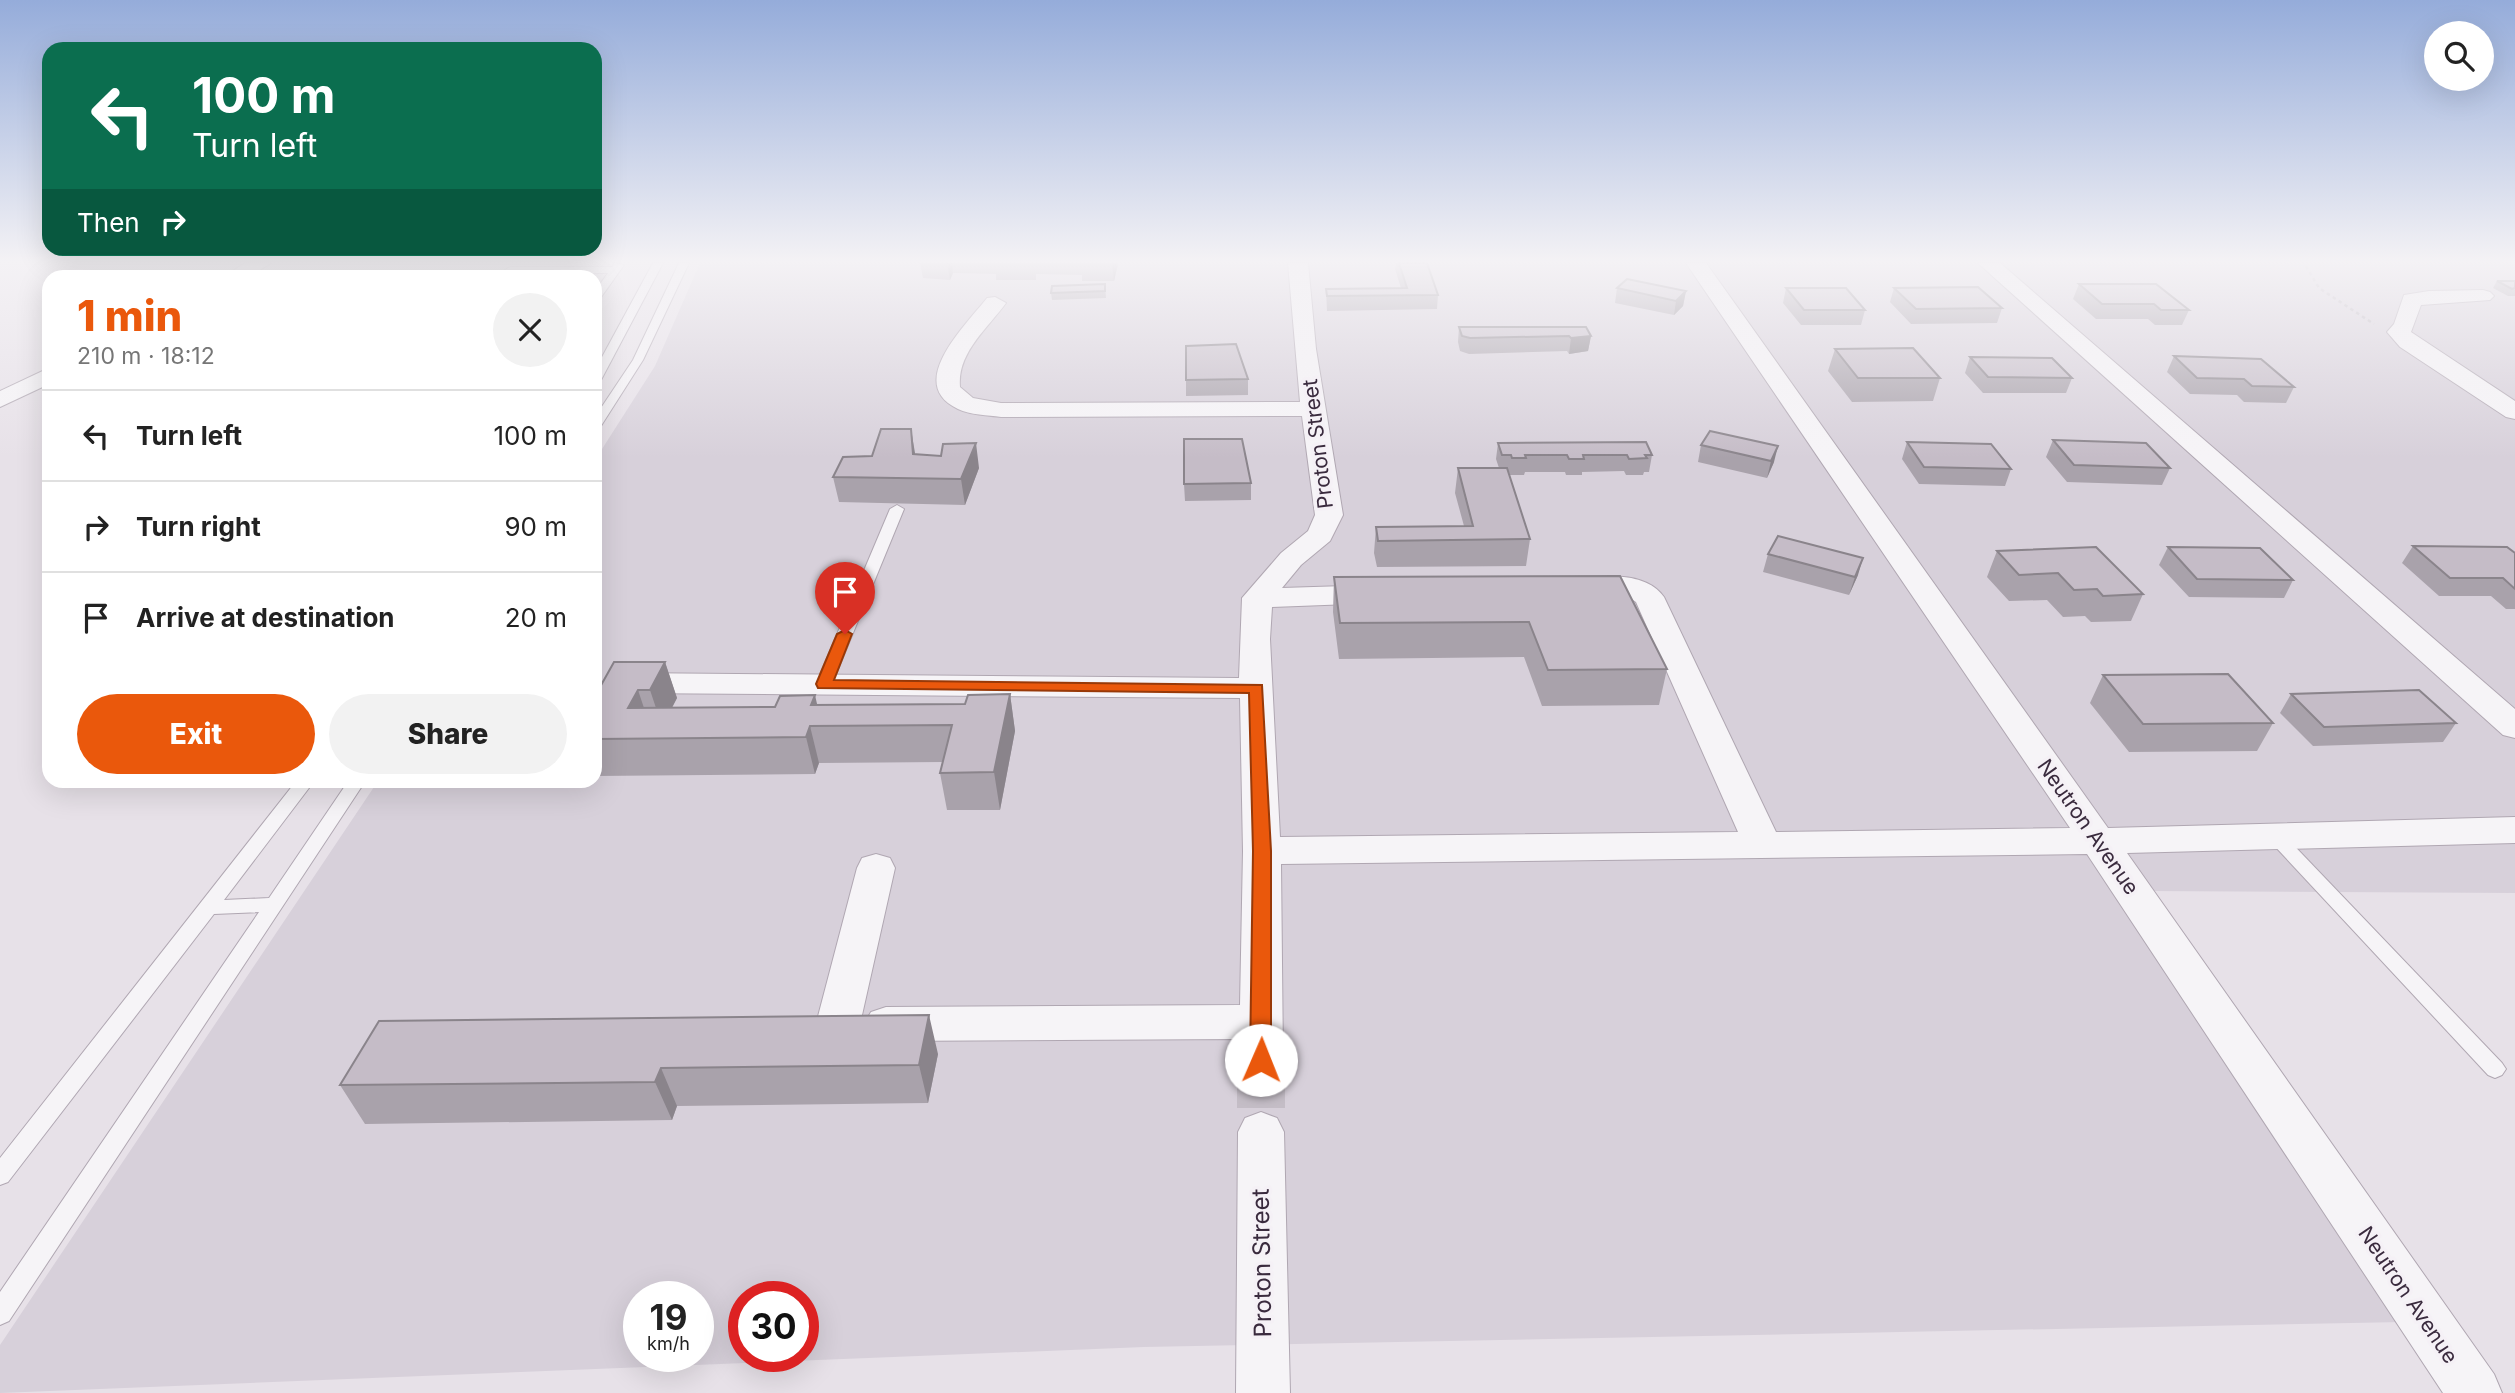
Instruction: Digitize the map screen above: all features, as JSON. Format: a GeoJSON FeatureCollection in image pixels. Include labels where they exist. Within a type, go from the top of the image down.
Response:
{"type":"FeatureCollection","features":[{"type":"Feature","properties":{"kind":"street"},"geometry":{"type":"LineString","coordinates":[[976,328],[953,359],[947,376],[948,390],[966,404],[1001,410],[1315,409]]}},
{"type":"Feature","properties":{"kind":"street","name":"Proton Street"},"geometry":{"type":"LineString","coordinates":[[1257,598],[1291,559],[1320,535],[1329,515],[1303,328]]}},
{"type":"Feature","properties":{"kind":"street","name":"Neutron Avenue"},"geometry":{"type":"LineString","coordinates":[[1741,328],[2098,841],[2475,1393]]}},
{"type":"Feature","properties":{"kind":"street"},"geometry":{"type":"LineString","coordinates":[[2062,328],[2515,727]]}},
{"type":"Feature","properties":{"kind":"street"},"geometry":{"type":"LineString","coordinates":[[2402,328],[2398,332],[2400,336],[2515,412]]}},
{"type":"Feature","properties":{"kind":"street"},"geometry":{"type":"LineString","coordinates":[[0,400],[42,378]]}},
{"type":"Feature","properties":{"kind":"street"},"geometry":{"type":"LineString","coordinates":[[1557,588],[1625,586],[1641,589],[1649,597],[1763,845]]}},
{"type":"Feature","properties":{"kind":"street"},"geometry":{"type":"LineString","coordinates":[[876,868],[818,1024],[1261,1041],[1262,851],[1256,688],[1257,598],[1407,593]]}},
{"type":"Feature","properties":{"kind":"street"},"geometry":{"type":"LineString","coordinates":[[617,683],[1256,688]]}},
{"type":"Feature","properties":{"kind":"street"},"geometry":{"type":"LineString","coordinates":[[1262,851],[2098,841],[2515,830]]}},
{"type":"Feature","properties":{"kind":"street","name":"Proton Street"},"geometry":{"type":"LineString","coordinates":[[1261,1132],[1263,1393]]}},
{"type":"Feature","properties":{"kind":"lane"},"geometry":{"type":"LineString","coordinates":[[602,367],[623,328]]}},
{"type":"Feature","properties":{"kind":"lane"},"geometry":{"type":"LineString","coordinates":[[602,415],[638,360],[653,328]]}},
{"type":"Feature","properties":{"kind":"lane"},"geometry":{"type":"LineString","coordinates":[[824,684],[897,509]]}},
{"type":"Feature","properties":{"kind":"lane"},"geometry":{"type":"LineString","coordinates":[[0,1175],[301,788]]}},
{"type":"Feature","properties":{"kind":"lane"},"geometry":{"type":"LineString","coordinates":[[0,1313],[353,788]]}},
{"type":"Feature","properties":{"kind":"lane"},"geometry":{"type":"LineString","coordinates":[[2276,837],[2495,1069]]}},
{"type":"Feature","properties":{"kind":"lane"},"geometry":{"type":"LineString","coordinates":[[210,907],[274,905]]}},
{"type":"Feature","properties":{"kind":"path"},"geometry":{"type":"LineString","coordinates":[[2383,328],[2400,336]]}},
{"type":"Feature","properties":{"kind":"shaded area"},"geometry":{"type":"Polygon","coordinates":[[[672,328],[2515,328],[2515,893],[2145,891],[2455,1321],[1144,1347],[819,1360],[819,1281],[728,1281],[728,1364],[714,1364],[714,1281],[623,1281],[623,1368],[0,1393],[0,1345],[373,788],[602,788],[602,449],[655,366],[672,328]]]}},
{"type":"Feature","properties":{"kind":"building"},"geometry":{"type":"Polygon","coordinates":[[[1459,328],[1587,328],[1591,336],[1470,338],[1462,336],[1459,328]]]}},
{"type":"Feature","properties":{"kind":"building"},"geometry":{"type":"Polygon","coordinates":[[[1236,344],[1248,379],[1186,380],[1186,346],[1236,344]]]}},
{"type":"Feature","properties":{"kind":"building"},"geometry":{"type":"Polygon","coordinates":[[[1913,348],[1940,378],[1858,378],[1835,349],[1913,348]]]}},
{"type":"Feature","properties":{"kind":"building"},"geometry":{"type":"Polygon","coordinates":[[[2174,356],[2261,359],[2294,387],[2252,386],[2244,379],[2197,378],[2174,356]]]}},
{"type":"Feature","properties":{"kind":"building"},"geometry":{"type":"Polygon","coordinates":[[[1970,357],[2052,358],[2072,378],[1988,377],[1970,357]]]}},
{"type":"Feature","properties":{"kind":"building"},"geometry":{"type":"Polygon","coordinates":[[[881,429],[911,429],[913,454],[941,456],[943,444],[976,443],[961,479],[833,477],[843,457],[872,456],[881,429]]]}},
{"type":"Feature","properties":{"kind":"building"},"geometry":{"type":"Polygon","coordinates":[[[1710,431],[1778,446],[1771,461],[1701,445],[1710,431]]]}},
{"type":"Feature","properties":{"kind":"building"},"geometry":{"type":"Polygon","coordinates":[[[1184,439],[1242,439],[1251,483],[1184,484],[1184,439]]]}},
{"type":"Feature","properties":{"kind":"building"},"geometry":{"type":"Polygon","coordinates":[[[2053,440],[2146,443],[2170,468],[2074,465],[2053,440]]]}},
{"type":"Feature","properties":{"kind":"building"},"geometry":{"type":"Polygon","coordinates":[[[1646,442],[1652,455],[1629,459],[1627,455],[1583,455],[1584,459],[1569,459],[1567,455],[1525,455],[1526,458],[1512,458],[1511,455],[1502,455],[1498,443],[1646,442]]]}},
{"type":"Feature","properties":{"kind":"building"},"geometry":{"type":"Polygon","coordinates":[[[1907,442],[1991,444],[2011,469],[1924,467],[1907,442]]]}},
{"type":"Feature","properties":{"kind":"building"},"geometry":{"type":"Polygon","coordinates":[[[1458,468],[1507,468],[1530,539],[1378,541],[1376,527],[1473,526],[1458,468]]]}},
{"type":"Feature","properties":{"kind":"building"},"geometry":{"type":"Polygon","coordinates":[[[1778,536],[1863,558],[1855,577],[1768,554],[1778,536]]]}},
{"type":"Feature","properties":{"kind":"building"},"geometry":{"type":"Polygon","coordinates":[[[2413,546],[2507,547],[2515,553],[2515,589],[2503,578],[2450,578],[2413,546]]]}},
{"type":"Feature","properties":{"kind":"building"},"geometry":{"type":"Polygon","coordinates":[[[2096,547],[2143,594],[2103,596],[2097,589],[2074,590],[2058,573],[2019,575],[1997,551],[2096,547]]]}},
{"type":"Feature","properties":{"kind":"building"},"geometry":{"type":"Polygon","coordinates":[[[2168,547],[2260,548],[2293,580],[2197,579],[2168,547]]]}},
{"type":"Feature","properties":{"kind":"building"},"geometry":{"type":"Polygon","coordinates":[[[1620,576],[1667,669],[1548,670],[1529,622],[1340,623],[1334,577],[1620,576]]]}},
{"type":"Feature","properties":{"kind":"building"},"geometry":{"type":"Polygon","coordinates":[[[614,662],[665,662],[650,690],[638,690],[628,708],[775,707],[780,696],[815,695],[811,705],[965,704],[968,695],[1010,694],[994,772],[940,773],[952,725],[810,726],[806,737],[602,739],[602,683],[614,662]]]}},
{"type":"Feature","properties":{"kind":"building"},"geometry":{"type":"Polygon","coordinates":[[[2228,674],[2273,723],[2143,724],[2103,675],[2228,674]]]}},
{"type":"Feature","properties":{"kind":"building"},"geometry":{"type":"Polygon","coordinates":[[[2419,690],[2456,723],[2324,727],[2291,694],[2419,690]]]}},
{"type":"Feature","properties":{"kind":"building"},"geometry":{"type":"Polygon","coordinates":[[[929,1015],[919,1065],[661,1068],[655,1082],[340,1085],[379,1021],[929,1015]]]}},
{"type":"Feature","properties":{"kind":"tunnel"},"geometry":{"type":"LineString","coordinates":[[1261,1060],[1261,1132]]}},
{"type":"Feature","properties":{"kind":"route"},"geometry":{"type":"LineString","coordinates":[[845,634],[824,684],[1256,688],[1262,851],[1261,1060]]}}]}
